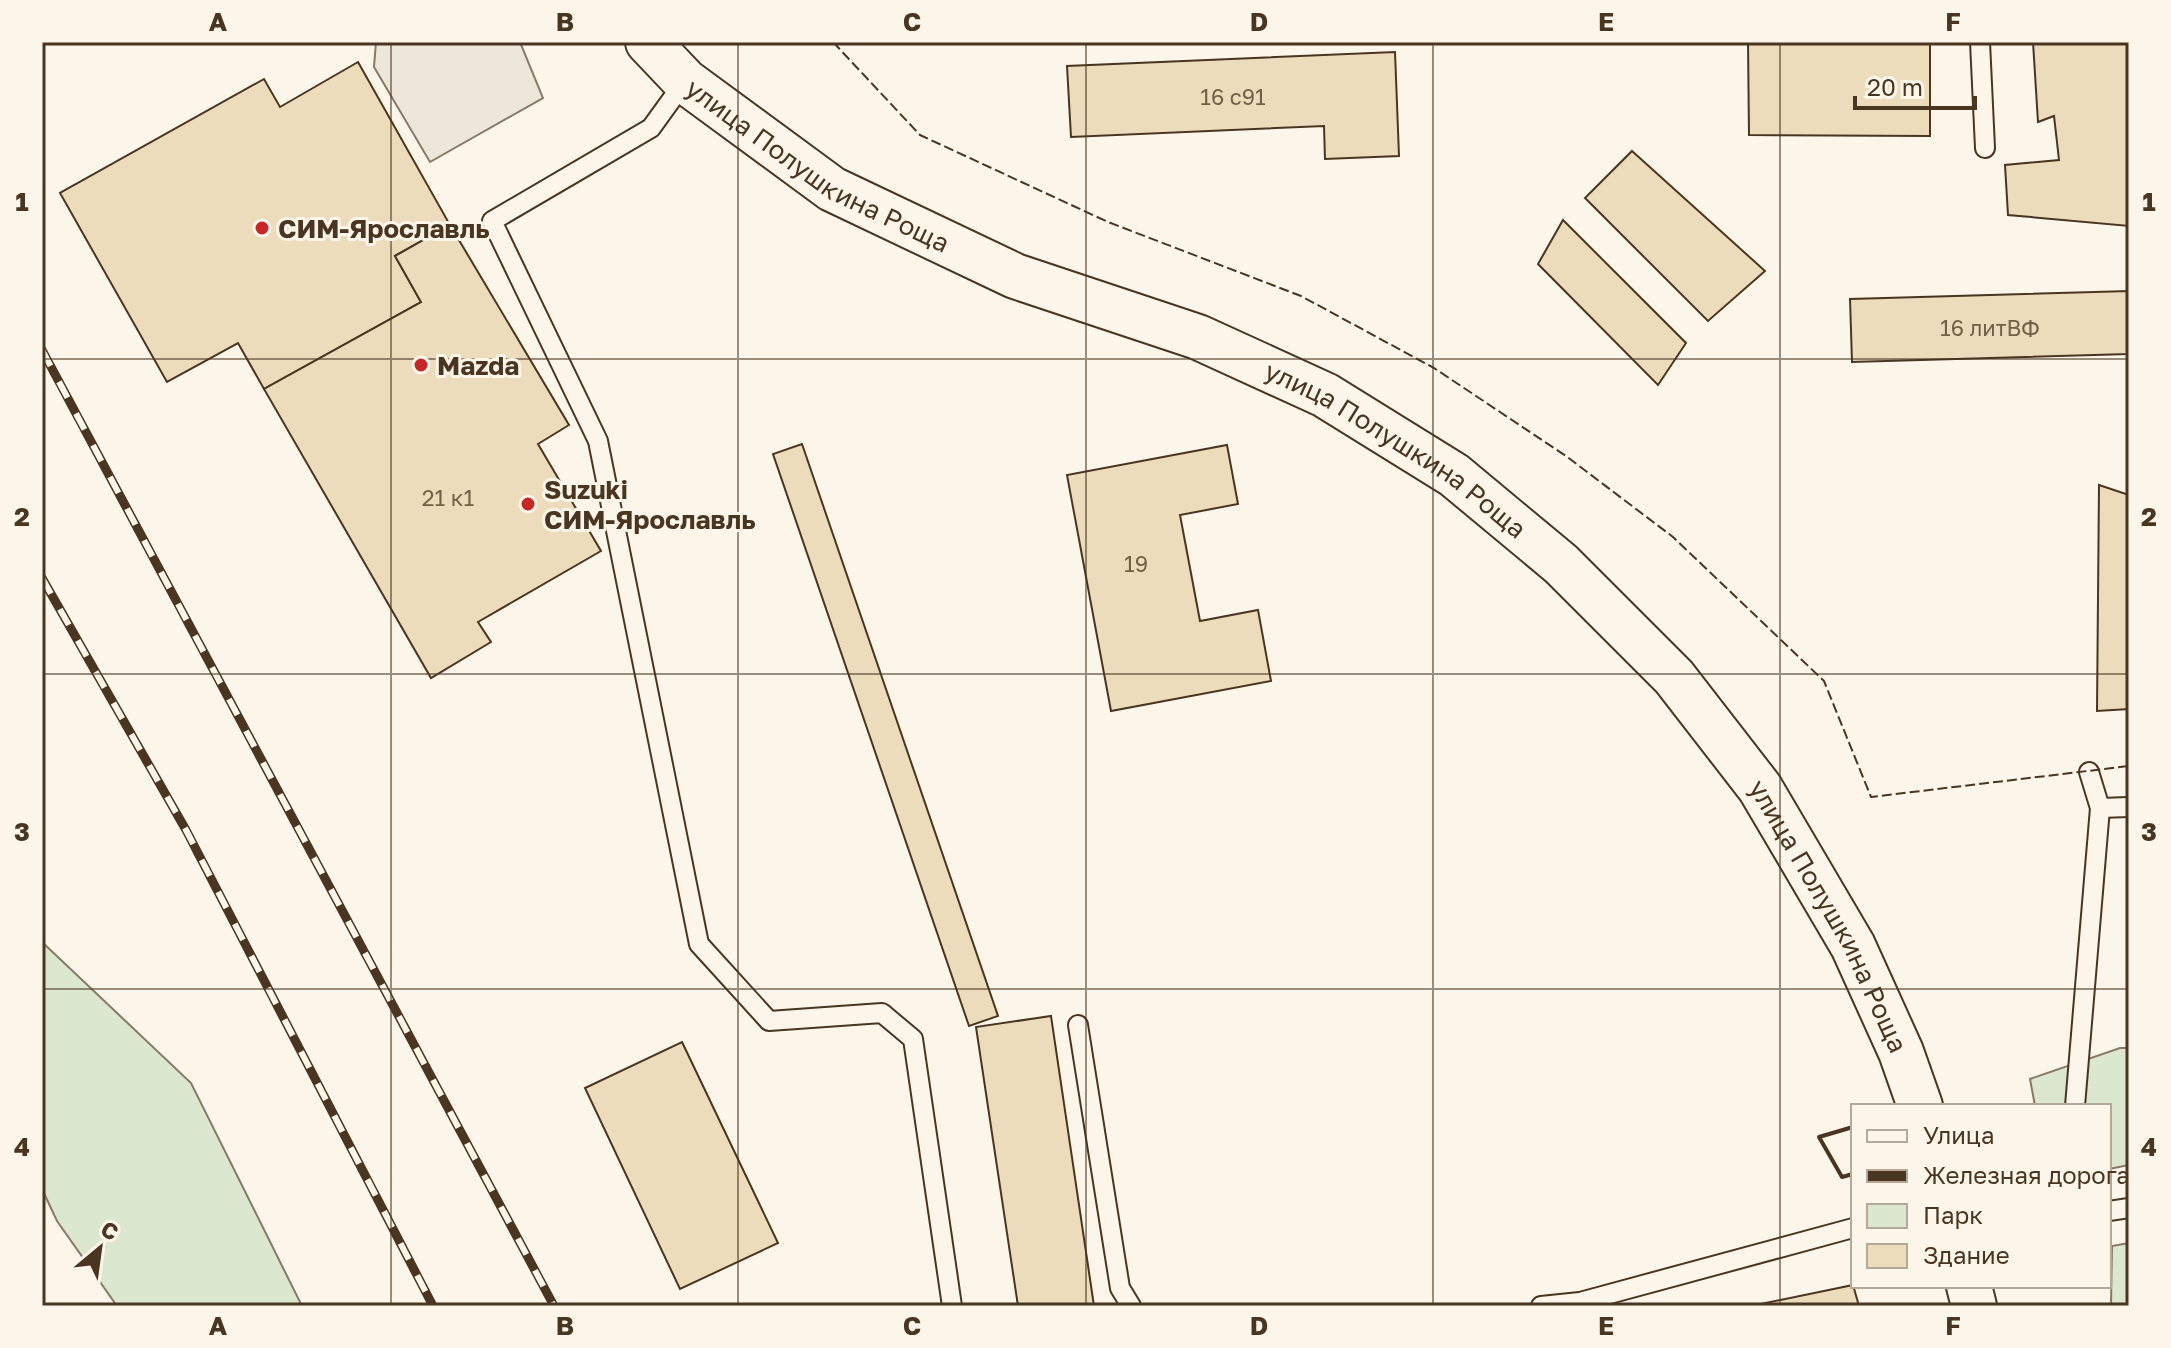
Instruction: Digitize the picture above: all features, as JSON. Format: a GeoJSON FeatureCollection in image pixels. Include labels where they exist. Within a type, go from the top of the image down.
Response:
{"type":"FeatureCollection","features":[{"type":"Feature","properties":{"kind":"main road","name":"улица Полушкина Роща"},"geometry":{"type":"LineString","coordinates":[[648,42],[685,81],[832,189],[1015,276],[1198,337],[1325,395],[1454,475],[1561,564],[1674,677],[1760,788],[1853,946],[1901,1052],[1919,1104]]}},
{"type":"Feature","properties":{"kind":"lane"},"geometry":{"type":"LineString","coordinates":[[1980,42],[1985,148]]}},
{"type":"Feature","properties":{"kind":"lane"},"geometry":{"type":"LineString","coordinates":[[685,81],[651,128],[492,221],[598,441],[699,944],[769,1021],[882,1013],[913,1039],[952,1306]]}},
{"type":"Feature","properties":{"kind":"lane"},"geometry":{"type":"LineString","coordinates":[[2075,1104],[2100,808],[2089,772]]}},
{"type":"Feature","properties":{"kind":"lane"},"geometry":{"type":"LineString","coordinates":[[2100,808],[2129,807]]}},
{"type":"Feature","properties":{"kind":"lane"},"geometry":{"type":"LineString","coordinates":[[1078,1025],[1120,1288],[1131,1306]]}},
{"type":"Feature","properties":{"kind":"lane"},"geometry":{"type":"LineString","coordinates":[[1541,1306],[1580,1302],[1851,1229]]}},
{"type":"Feature","properties":{"kind":"green space"},"geometry":{"type":"Polygon","coordinates":[[[42,942],[191,1083],[302,1306],[117,1306],[57,1221],[42,1189],[42,942]]]}},
{"type":"Feature","properties":{"kind":"green space"},"geometry":{"type":"Polygon","coordinates":[[[2120,1048],[2129,1048],[2129,1165],[2111,1169],[2111,1104],[2035,1104],[2030,1079],[2120,1048]]]}},
{"type":"Feature","properties":{"kind":"green space"},"geometry":{"type":"Polygon","coordinates":[[[2129,1243],[2129,1306],[2111,1305],[2112,1246],[2129,1243]]]}},
{"type":"Feature","properties":{"kind":"shaded area"},"geometry":{"type":"Polygon","coordinates":[[[376,42],[520,42],[543,98],[430,162],[374,67],[376,42]]]}},
{"type":"Feature","properties":{"kind":"building"},"geometry":{"type":"Polygon","coordinates":[[[1748,42],[1930,42],[1930,136],[1749,135],[1748,42]]]}},
{"type":"Feature","properties":{"kind":"building"},"geometry":{"type":"Polygon","coordinates":[[[2033,42],[2129,42],[2129,226],[2008,215],[2005,165],[2059,160],[2054,116],[2038,122],[2033,42]]]}},
{"type":"Feature","properties":{"kind":"building"},"geometry":{"type":"Polygon","coordinates":[[[1395,52],[1399,156],[1325,159],[1324,126],[1071,137],[1067,66],[1395,52]]]}},
{"type":"Feature","properties":{"kind":"building"},"geometry":{"type":"Polygon","coordinates":[[[358,62],[450,225],[395,256],[421,302],[264,389],[238,343],[167,382],[60,193],[264,79],[280,107],[358,62]]]}},
{"type":"Feature","properties":{"kind":"building"},"geometry":{"type":"Polygon","coordinates":[[[1632,151],[1765,271],[1708,321],[1585,198],[1632,151]]]}},
{"type":"Feature","properties":{"kind":"building"},"geometry":{"type":"Polygon","coordinates":[[[1563,220],[1686,343],[1658,385],[1538,264],[1563,220]]]}},
{"type":"Feature","properties":{"kind":"building"},"geometry":{"type":"Polygon","coordinates":[[[450,225],[569,425],[538,444],[601,551],[478,622],[491,642],[431,678],[264,389],[421,302],[395,256],[450,225]]]}},
{"type":"Feature","properties":{"kind":"building"},"geometry":{"type":"Polygon","coordinates":[[[2129,291],[2129,354],[1852,362],[1850,299],[2129,291]]]}},
{"type":"Feature","properties":{"kind":"building"},"geometry":{"type":"Polygon","coordinates":[[[802,444],[998,1016],[969,1026],[773,454],[802,444]]]}},
{"type":"Feature","properties":{"kind":"building"},"geometry":{"type":"Polygon","coordinates":[[[1227,445],[1238,504],[1180,515],[1200,621],[1258,610],[1271,681],[1111,711],[1067,475],[1227,445]]]}},
{"type":"Feature","properties":{"kind":"building"},"geometry":{"type":"Polygon","coordinates":[[[2099,485],[2129,495],[2129,709],[2097,711],[2099,485]]]}},
{"type":"Feature","properties":{"kind":"building"},"geometry":{"type":"Polygon","coordinates":[[[1051,1016],[1094,1306],[1018,1306],[976,1027],[1051,1016]]]}},
{"type":"Feature","properties":{"kind":"building"},"geometry":{"type":"Polygon","coordinates":[[[682,1042],[778,1243],[680,1289],[585,1088],[682,1042]]]}},
{"type":"Feature","properties":{"kind":"building"},"geometry":{"type":"Polygon","coordinates":[[[1851,1285],[1859,1306],[1751,1306],[1851,1285]]]}},
{"type":"Feature","properties":{"kind":"railway"},"geometry":{"type":"LineString","coordinates":[[42,350],[554,1306]]}},
{"type":"Feature","properties":{"kind":"railway"},"geometry":{"type":"LineString","coordinates":[[42,578],[186,830],[433,1306]]}},
{"type":"Feature","properties":{"kind":"fence"},"geometry":{"type":"LineString","coordinates":[[833,42],[920,135],[1108,222],[1301,296],[1434,368],[1566,456],[1673,537],[1824,681],[1871,797],[2129,766]]}},
{"type":"Feature","properties":{"kind":"wall"},"geometry":{"type":"LineString","coordinates":[[1851,1128],[1819,1137],[1842,1177],[1851,1175]]}},
{"type":"Feature","properties":{"kind":"place","name":"СИМ-Ярославль"},"geometry":{"type":"Point","coordinates":[262,228]}},
{"type":"Feature","properties":{"kind":"place","name":"Mazda"},"geometry":{"type":"Point","coordinates":[421,365]}},
{"type":"Feature","properties":{"kind":"place","name":"Suzuki СИМ-Ярославль"},"geometry":{"type":"Point","coordinates":[528,504]}}]}
